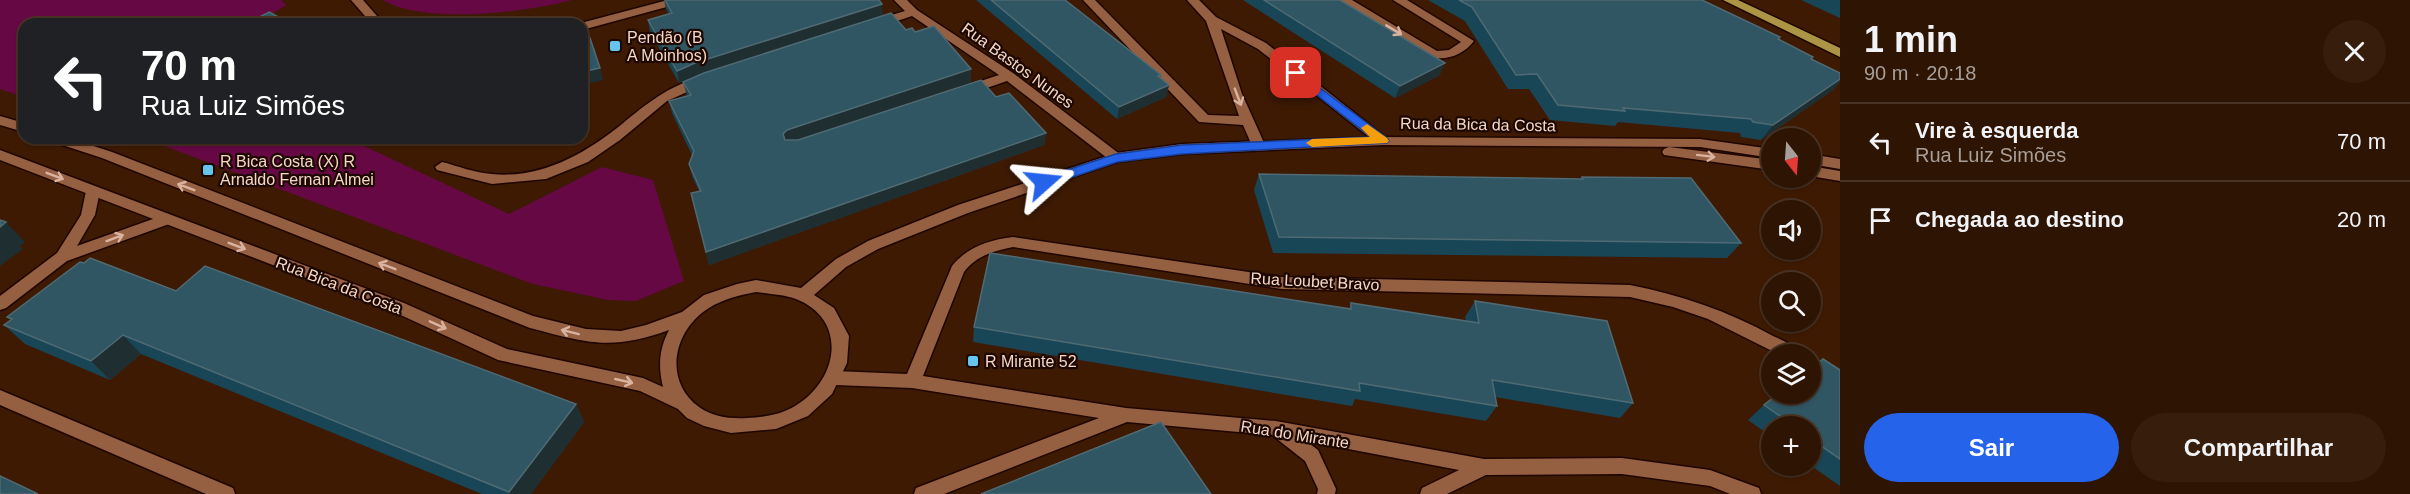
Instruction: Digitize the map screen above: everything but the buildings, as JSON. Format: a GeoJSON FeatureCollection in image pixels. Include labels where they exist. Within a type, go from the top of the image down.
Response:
{"type":"FeatureCollection","features":[{"type":"Feature","properties":{"kind":"main road"},"geometry":{"type":"LineString","coordinates":[[1729,0],[1840,53]]}},
{"type":"Feature","properties":{"kind":"street"},"geometry":{"type":"LineString","coordinates":[[357,0],[373,18]]}},
{"type":"Feature","properties":{"kind":"street"},"geometry":{"type":"LineString","coordinates":[[588,24],[681,0]]}},
{"type":"Feature","properties":{"kind":"street","name":"Rua Bastos Nunes"},"geometry":{"type":"LineString","coordinates":[[900,0],[913,12],[1009,76],[1116,158]]}},
{"type":"Feature","properties":{"kind":"street"},"geometry":{"type":"LineString","coordinates":[[1089,0],[1204,119],[1248,121]]}},
{"type":"Feature","properties":{"kind":"street"},"geometry":{"type":"LineString","coordinates":[[1193,0],[1212,20],[1262,46],[1383,141]]}},
{"type":"Feature","properties":{"kind":"street"},"geometry":{"type":"LineString","coordinates":[[1344,0],[1434,54],[1445,56],[1464,47],[1468,41],[1399,0]]}},
{"type":"Feature","properties":{"kind":"street"},"geometry":{"type":"LineString","coordinates":[[858,30],[913,12]]}},
{"type":"Feature","properties":{"kind":"street"},"geometry":{"type":"LineString","coordinates":[[1212,20],[1236,94],[1258,145]]}},
{"type":"Feature","properties":{"kind":"street"},"geometry":{"type":"LineString","coordinates":[[1222,48],[1232,43],[1262,46]]}},
{"type":"Feature","properties":{"kind":"street"},"geometry":{"type":"LineString","coordinates":[[952,95],[1009,76]]}},
{"type":"Feature","properties":{"kind":"street"},"geometry":{"type":"LineString","coordinates":[[442,167],[492,179],[540,176],[583,159],[615,137],[662,98],[713,77]]}},
{"type":"Feature","properties":{"kind":"street"},"geometry":{"type":"LineString","coordinates":[[0,120],[18,126]]}},
{"type":"Feature","properties":{"kind":"street","name":"Rua da Bica da Costa"},"geometry":{"type":"LineString","coordinates":[[804,294],[841,263],[873,245],[963,209],[1116,158],[1182,149],[1383,141],[1700,143],[1761,152]]}},
{"type":"Feature","properties":{"kind":"street"},"geometry":{"type":"LineString","coordinates":[[72,144],[530,322],[584,336],[620,337],[654,330],[688,316],[709,300],[732,291],[756,286],[781,287],[804,294],[822,305],[835,320],[842,338],[842,358],[835,378],[817,400],[792,416],[762,425],[731,426],[703,418],[681,403],[668,382],[666,359],[673,336],[688,316]]}},
{"type":"Feature","properties":{"kind":"street","name":"Rua da Bica da Costa"},"geometry":{"type":"LineString","coordinates":[[1606,144],[1761,164]]}},
{"type":"Feature","properties":{"kind":"street","name":"Rua Bica da Costa"},"geometry":{"type":"LineString","coordinates":[[0,155],[398,307],[504,355],[642,386],[681,403]]}},
{"type":"Feature","properties":{"kind":"street"},"geometry":{"type":"LineString","coordinates":[[1821,161],[1840,164]]}},
{"type":"Feature","properties":{"kind":"street"},"geometry":{"type":"LineString","coordinates":[[1821,173],[1840,176]]}},
{"type":"Feature","properties":{"kind":"street"},"geometry":{"type":"LineString","coordinates":[[62,258],[88,215],[93,191]]}},
{"type":"Feature","properties":{"kind":"street"},"geometry":{"type":"LineString","coordinates":[[0,304],[62,258],[167,219]]}},
{"type":"Feature","properties":{"kind":"street","name":"Rua Loubet Bravo"},"geometry":{"type":"LineString","coordinates":[[912,381],[957,270],[963,261],[988,247],[1013,242],[1282,283],[1630,291],[1664,297],[1708,311],[1760,334],[1776,344]]}},
{"type":"Feature","properties":{"kind":"street","name":"Rua do Mirante"},"geometry":{"type":"LineString","coordinates":[[835,378],[912,381],[1126,415],[1276,428],[1484,467],[1622,466],[1710,478],[1752,494]]}},
{"type":"Feature","properties":{"kind":"street"},"geometry":{"type":"LineString","coordinates":[[0,397],[226,494]]}},
{"type":"Feature","properties":{"kind":"street"},"geometry":{"type":"LineString","coordinates":[[923,494],[1126,415]]}},
{"type":"Feature","properties":{"kind":"street"},"geometry":{"type":"LineString","coordinates":[[1276,428],[1312,456],[1327,489],[1326,494]]}},
{"type":"Feature","properties":{"kind":"street"},"geometry":{"type":"LineString","coordinates":[[1429,494],[1484,467]]}},
{"type":"Feature","properties":{"kind":"shaded area"},"geometry":{"type":"Polygon","coordinates":[[[0,0],[281,0],[286,5],[265,18],[18,18],[18,95],[0,89],[0,0]]]}},
{"type":"Feature","properties":{"kind":"shaded area"},"geometry":{"type":"Polygon","coordinates":[[[383,0],[572,0],[530,9],[449,14],[401,8],[383,0]]]}},
{"type":"Feature","properties":{"kind":"shaded area"},"geometry":{"type":"Polygon","coordinates":[[[159,144],[360,144],[509,214],[602,167],[653,180],[684,281],[636,301],[608,300],[533,284],[159,144]]]}},
{"type":"Feature","properties":{"kind":"slow traffic"},"geometry":{"type":"LineString","coordinates":[[1312,143],[1383,141],[1367,128]]}},
{"type":"Feature","properties":{"kind":"place","name":"Pendão (B A Moinhos)"},"geometry":{"type":"Point","coordinates":[615,46]}},
{"type":"Feature","properties":{"kind":"place","name":"R Bica Costa (X) R Arnaldo Fernan Almei"},"geometry":{"type":"Point","coordinates":[208,170]}},
{"type":"Feature","properties":{"kind":"place","name":"R Mirante 52"},"geometry":{"type":"Point","coordinates":[973,361]}},
{"type":"Feature","properties":{"kind":"route"},"geometry":{"type":"LineString","coordinates":[[1044,182],[1116,158],[1182,149],[1383,141],[1296,73]]}}]}
